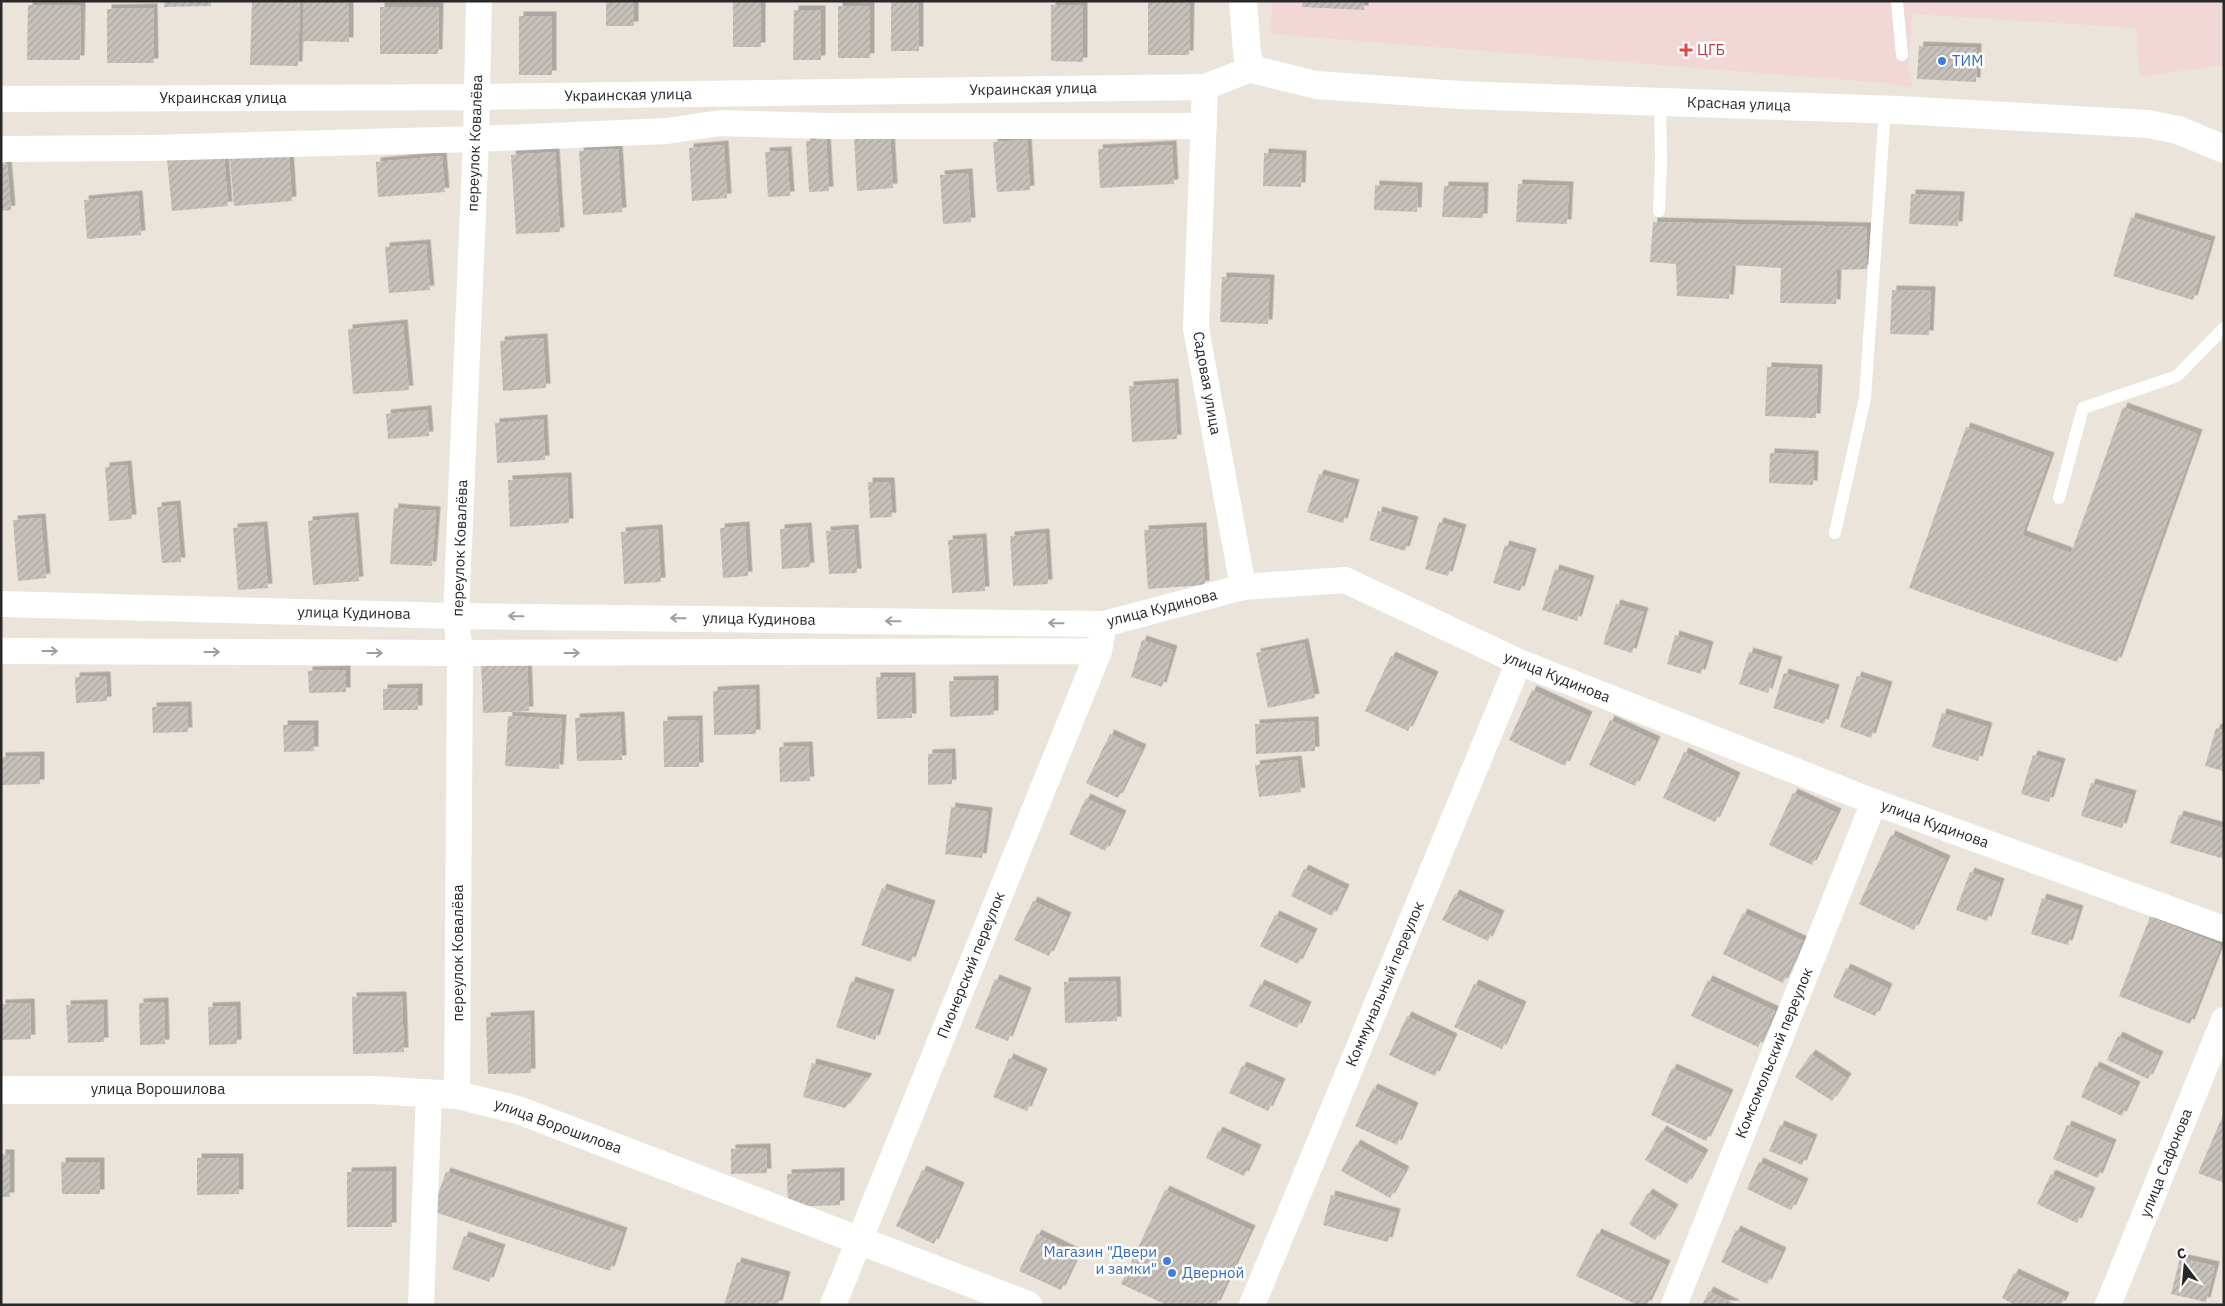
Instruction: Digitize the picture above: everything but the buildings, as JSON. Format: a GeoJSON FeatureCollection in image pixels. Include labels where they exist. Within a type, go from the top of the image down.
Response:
{"type":"FeatureCollection","features":[{"type":"Feature","properties":{"kind":"main road"},"geometry":{"type":"LineString","coordinates":[[1243,1],[1247,52],[1251,69]]}},
{"type":"Feature","properties":{"kind":"main road","name":"Красная улица"},"geometry":{"type":"LineString","coordinates":[[1251,69],[1316,85],[1357,89],[1460,95],[1885,110],[2148,124],[2178,130],[2224,149]]}},
{"type":"Feature","properties":{"kind":"main road","name":"улица Ворошилова"},"geometry":{"type":"LineString","coordinates":[[1,1090],[275,1089],[429,1093],[479,1099],[518,1110],[1028,1305]]}},
{"type":"Feature","properties":{"kind":"street","name":"переулок Ковалёва"},"geometry":{"type":"LineString","coordinates":[[457,1095],[460,653],[456,616],[476,139],[479,1]]}},
{"type":"Feature","properties":{"kind":"street","name":"Украинская улица"},"geometry":{"type":"LineString","coordinates":[[1,99],[476,98],[1205,87],[1251,69]]}},
{"type":"Feature","properties":{"kind":"street","name":"Садовая улица"},"geometry":{"type":"LineString","coordinates":[[1205,87],[1196,328],[1243,587]]}},
{"type":"Feature","properties":{"kind":"street"},"geometry":{"type":"LineString","coordinates":[[1,149],[149,148],[476,139],[667,131],[720,123],[837,126],[1204,126]]}},
{"type":"Feature","properties":{"kind":"street","name":"улица Кудинова"},"geometry":{"type":"LineString","coordinates":[[1,604],[456,616],[1104,624],[1243,587],[1345,580],[1518,662],[1874,802],[2224,929]]}},
{"type":"Feature","properties":{"kind":"street","name":"Пионерский переулок"},"geometry":{"type":"LineString","coordinates":[[833,1305],[1099,651],[1104,624]]}},
{"type":"Feature","properties":{"kind":"street"},"geometry":{"type":"LineString","coordinates":[[1,651],[460,653],[1099,651]]}},
{"type":"Feature","properties":{"kind":"street","name":"Коммунальный переулок"},"geometry":{"type":"LineString","coordinates":[[1252,1305],[1518,662]]}},
{"type":"Feature","properties":{"kind":"street","name":"Комсомольский переулок"},"geometry":{"type":"LineString","coordinates":[[1674,1305],[1874,802]]}},
{"type":"Feature","properties":{"kind":"street","name":"улица Сафонова"},"geometry":{"type":"LineString","coordinates":[[2108,1305],[2224,1020]]}},
{"type":"Feature","properties":{"kind":"street"},"geometry":{"type":"LineString","coordinates":[[421,1305],[429,1093]]}},
{"type":"Feature","properties":{"kind":"lane"},"geometry":{"type":"LineString","coordinates":[[1897,1],[1902,55]]}},
{"type":"Feature","properties":{"kind":"lane"},"geometry":{"type":"LineString","coordinates":[[1659,211],[1660,101]]}},
{"type":"Feature","properties":{"kind":"lane"},"geometry":{"type":"LineString","coordinates":[[1835,533],[1865,398],[1885,110]]}},
{"type":"Feature","properties":{"kind":"lane"},"geometry":{"type":"LineString","coordinates":[[2059,498],[2083,408],[2176,376],[2224,328]]}},
{"type":"Feature","properties":{"kind":"shaded area","name":"ЦГБ"},"geometry":{"type":"Polygon","coordinates":[[[1272,1],[2224,1],[2224,65],[2140,77],[2136,28],[1912,14],[1908,67],[1913,88],[1884,83],[1271,34],[1272,1]]]}},
{"type":"Feature","properties":{"kind":"place","name":"ЦГБ"},"geometry":{"type":"Point","coordinates":[1686,50]}},
{"type":"Feature","properties":{"kind":"place","name":"ТИМ"},"geometry":{"type":"Point","coordinates":[1942,61]}},
{"type":"Feature","properties":{"kind":"place","name":"Магазин \"Двери и замки\""},"geometry":{"type":"Point","coordinates":[1167,1261]}},
{"type":"Feature","properties":{"kind":"place","name":"Дверной"},"geometry":{"type":"Point","coordinates":[1172,1273]}}]}
